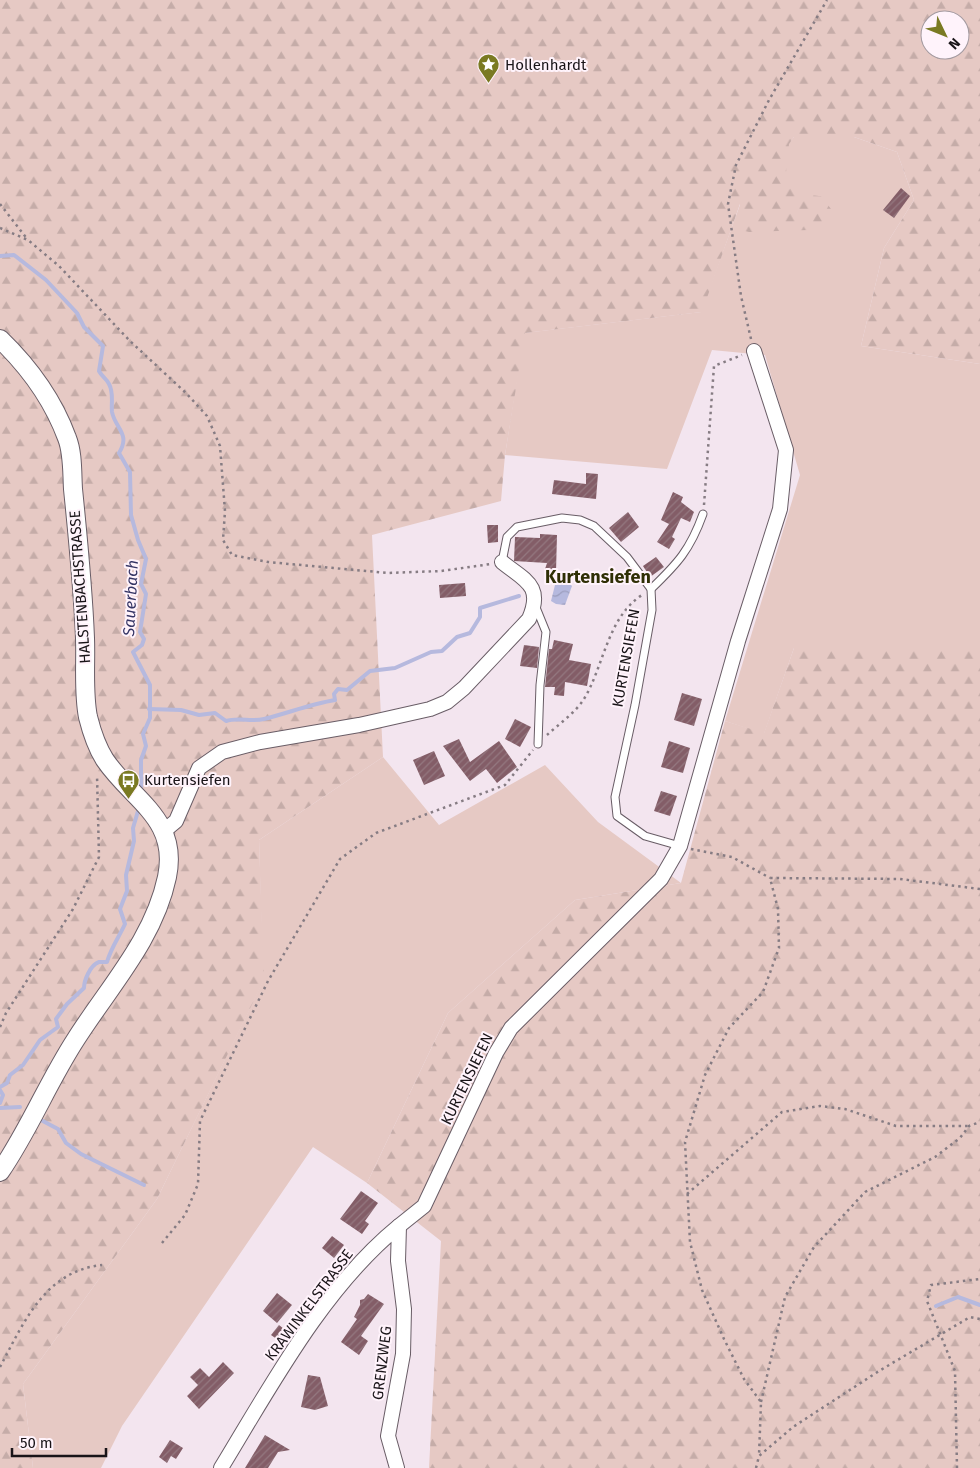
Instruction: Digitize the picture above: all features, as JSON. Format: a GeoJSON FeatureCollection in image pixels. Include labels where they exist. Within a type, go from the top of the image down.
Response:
{"type":"FeatureCollection","features":[{"type":"Feature","properties":{"kind":"street","name":"HALSTENBACHSTRASSE"},"geometry":{"type":"LineString","coordinates":[[0,338],[35,378],[54,408],[68,441],[84,600],[88,713],[94,741],[106,760],[164,831]]}},
{"type":"Feature","properties":{"kind":"street","name":"KURTENSIEFEN"},"geometry":{"type":"LineString","coordinates":[[399,1226],[424,1206],[496,1052],[511,1028],[661,878],[680,846],[686,819],[738,641],[780,509],[786,450],[754,351]]}},
{"type":"Feature","properties":{"kind":"street"},"geometry":{"type":"LineString","coordinates":[[0,1172],[15,1150],[75,1039],[118,980],[140,944],[159,903],[167,878],[170,851],[164,831],[176,821],[199,768],[222,752],[260,742],[360,725],[447,702],[464,688],[530,619],[535,605],[532,587],[522,576],[502,562]]}},
{"type":"Feature","properties":{"kind":"street","name":"GRENZWEG"},"geometry":{"type":"LineString","coordinates":[[397,1468],[388,1436],[403,1354],[404,1309],[398,1262],[399,1226]]}},
{"type":"Feature","properties":{"kind":"street","name":"KRAWINKELSTRASSE"},"geometry":{"type":"LineString","coordinates":[[221,1468],[293,1349],[374,1246],[399,1226]]}},
{"type":"Feature","properties":{"kind":"lane"},"geometry":{"type":"LineString","coordinates":[[502,562],[507,537],[517,527],[562,518],[580,520],[594,526],[627,557],[651,589],[682,560],[695,536],[703,514]]}},
{"type":"Feature","properties":{"kind":"lane","name":"KURTENSIEFEN"},"geometry":{"type":"LineString","coordinates":[[651,589],[652,610],[615,797],[617,816],[646,836],[680,846]]}},
{"type":"Feature","properties":{"kind":"lane"},"geometry":{"type":"LineString","coordinates":[[535,605],[546,632],[540,685],[538,744]]}},
{"type":"Feature","properties":{"kind":"path"},"geometry":{"type":"LineString","coordinates":[[703,514],[714,366],[754,351],[741,296],[728,204],[736,165],[769,100],[826,0]]}},
{"type":"Feature","properties":{"kind":"path"},"geometry":{"type":"LineString","coordinates":[[0,204],[28,240],[59,266],[130,341],[186,393],[207,416],[220,446],[225,511],[224,540],[232,555],[268,562],[388,573],[441,571],[502,562]]}},
{"type":"Feature","properties":{"kind":"path"},"geometry":{"type":"LineString","coordinates":[[0,228],[28,240]]}},
{"type":"Feature","properties":{"kind":"path"},"geometry":{"type":"LineString","coordinates":[[162,1243],[185,1215],[198,1184],[200,1122],[268,981],[340,859],[376,833],[505,785],[538,744],[583,700],[618,620],[632,601],[651,589]]}},
{"type":"Feature","properties":{"kind":"path"},"geometry":{"type":"LineString","coordinates":[[0,1027],[6,1013],[73,909],[99,857],[97,770],[106,760]]}},
{"type":"Feature","properties":{"kind":"path"},"geometry":{"type":"LineString","coordinates":[[680,846],[732,857],[770,878],[900,879],[980,888]]}},
{"type":"Feature","properties":{"kind":"path"},"geometry":{"type":"LineString","coordinates":[[761,1402],[740,1371],[702,1290],[690,1242],[686,1195],[685,1142],[705,1075],[729,1028],[763,992],[779,948],[778,909],[770,878]]}},
{"type":"Feature","properties":{"kind":"path"},"geometry":{"type":"LineString","coordinates":[[686,1195],[782,1112],[820,1106],[845,1109],[896,1126],[969,1126],[980,1122]]}},
{"type":"Feature","properties":{"kind":"path"},"geometry":{"type":"LineString","coordinates":[[756,1468],[759,1456],[761,1402],[785,1297],[814,1247],[865,1192],[935,1158],[960,1138],[969,1126]]}},
{"type":"Feature","properties":{"kind":"path"},"geometry":{"type":"LineString","coordinates":[[0,1367],[30,1310],[53,1283],[78,1270],[102,1265]]}},
{"type":"Feature","properties":{"kind":"path"},"geometry":{"type":"LineString","coordinates":[[957,1468],[955,1371],[927,1301],[931,1285],[980,1279]]}},
{"type":"Feature","properties":{"kind":"path"},"geometry":{"type":"LineString","coordinates":[[759,1456],[792,1426],[939,1334],[970,1317],[980,1319]]}},
{"type":"Feature","properties":{"kind":"green space"},"geometry":{"type":"Polygon","coordinates":[[[0,0],[980,0],[980,364],[861,346],[884,248],[914,200],[897,152],[854,137],[794,137],[789,144],[785,182],[801,192],[821,196],[831,209],[829,222],[809,230],[749,232],[741,230],[740,204],[702,312],[525,333],[505,455],[501,501],[372,535],[383,757],[259,840],[264,980],[157,1199],[23,1384],[33,1468],[0,1468],[0,0]]]}},
{"type":"Feature","properties":{"kind":"green space"},"geometry":{"type":"Polygon","coordinates":[[[794,137],[854,137],[897,152],[914,200],[884,248],[861,346],[980,364],[980,648],[794,648],[764,734],[725,721],[800,475],[765,355],[712,350],[667,469],[505,455],[524,333],[701,312],[741,202],[794,137]]]}},
{"type":"Feature","properties":{"kind":"green space"},"geometry":{"type":"Polygon","coordinates":[[[794,648],[980,648],[980,1468],[429,1468],[441,1241],[367,1183],[448,1013],[575,900],[681,883],[725,721],[764,733],[794,648]]]}},
{"type":"Feature","properties":{"kind":"green space"},"geometry":{"type":"Polygon","coordinates":[[[383,757],[439,825],[545,765],[598,822],[681,883],[575,900],[448,1013],[367,1183],[313,1147],[122,1426],[101,1468],[33,1468],[23,1384],[157,1199],[263,981],[259,840],[383,757]]]}},
{"type":"Feature","properties":{"kind":"water"},"geometry":{"type":"Polygon","coordinates":[[[556,581],[568,582],[572,586],[565,605],[556,604],[551,601],[556,581]]]}},
{"type":"Feature","properties":{"kind":"building"},"geometry":{"type":"Polygon","coordinates":[[[901,188],[910,196],[894,218],[883,210],[901,188]]]}},
{"type":"Feature","properties":{"kind":"building"},"geometry":{"type":"Polygon","coordinates":[[[586,473],[598,474],[596,499],[552,494],[554,480],[586,484],[586,473]]]}},
{"type":"Feature","properties":{"kind":"building"},"geometry":{"type":"Polygon","coordinates":[[[673,492],[683,497],[681,502],[694,512],[690,522],[681,518],[672,537],[675,539],[669,549],[657,542],[669,524],[661,520],[673,492]]]}},
{"type":"Feature","properties":{"kind":"building"},"geometry":{"type":"Polygon","coordinates":[[[628,512],[639,527],[621,542],[609,528],[628,512]]]}},
{"type":"Feature","properties":{"kind":"building"},"geometry":{"type":"Polygon","coordinates":[[[487,525],[498,525],[498,542],[488,543],[487,525]]]}},
{"type":"Feature","properties":{"kind":"building"},"geometry":{"type":"Polygon","coordinates":[[[540,534],[557,535],[556,572],[545,569],[547,563],[514,561],[515,537],[540,538],[540,534]]]}},
{"type":"Feature","properties":{"kind":"building"},"geometry":{"type":"Polygon","coordinates":[[[656,557],[664,567],[650,577],[643,566],[656,557]]]}},
{"type":"Feature","properties":{"kind":"building"},"geometry":{"type":"Polygon","coordinates":[[[465,583],[466,596],[440,598],[439,585],[465,583]]]}},
{"type":"Feature","properties":{"kind":"building"},"geometry":{"type":"Polygon","coordinates":[[[554,640],[573,644],[569,660],[591,664],[587,686],[565,682],[564,696],[554,695],[555,687],[545,687],[549,649],[552,649],[554,640]]]}},
{"type":"Feature","properties":{"kind":"building"},"geometry":{"type":"Polygon","coordinates":[[[524,645],[539,647],[537,668],[520,666],[524,645]]]}},
{"type":"Feature","properties":{"kind":"building"},"geometry":{"type":"Polygon","coordinates":[[[682,693],[702,699],[694,726],[674,720],[682,693]]]}},
{"type":"Feature","properties":{"kind":"building"},"geometry":{"type":"Polygon","coordinates":[[[515,719],[531,727],[520,747],[505,739],[515,719]]]}},
{"type":"Feature","properties":{"kind":"building"},"geometry":{"type":"Polygon","coordinates":[[[459,739],[470,762],[499,741],[517,767],[497,783],[486,769],[470,781],[443,746],[459,739]]]}},
{"type":"Feature","properties":{"kind":"building"},"geometry":{"type":"Polygon","coordinates":[[[669,741],[690,748],[683,773],[661,767],[669,741]]]}},
{"type":"Feature","properties":{"kind":"building"},"geometry":{"type":"Polygon","coordinates":[[[434,751],[445,776],[424,785],[413,760],[434,751]]]}},
{"type":"Feature","properties":{"kind":"building"},"geometry":{"type":"Polygon","coordinates":[[[661,791],[677,796],[670,816],[654,811],[661,791]]]}},
{"type":"Feature","properties":{"kind":"building"},"geometry":{"type":"Polygon","coordinates":[[[361,1191],[378,1203],[365,1221],[369,1224],[362,1234],[340,1219],[361,1191]]]}},
{"type":"Feature","properties":{"kind":"building"},"geometry":{"type":"Polygon","coordinates":[[[332,1236],[344,1245],[334,1258],[322,1248],[332,1236]]]}},
{"type":"Feature","properties":{"kind":"building"},"geometry":{"type":"Polygon","coordinates":[[[277,1293],[292,1305],[277,1323],[263,1311],[277,1293]]]}},
{"type":"Feature","properties":{"kind":"building"},"geometry":{"type":"Polygon","coordinates":[[[368,1294],[384,1304],[361,1336],[368,1341],[359,1355],[341,1342],[357,1319],[354,1317],[360,1305],[360,1300],[364,1299],[368,1294]]]}},
{"type":"Feature","properties":{"kind":"building"},"geometry":{"type":"Polygon","coordinates":[[[279,1325],[289,1333],[281,1342],[271,1335],[279,1325]]]}},
{"type":"Feature","properties":{"kind":"building"},"geometry":{"type":"Polygon","coordinates":[[[223,1362],[234,1373],[199,1409],[187,1396],[198,1385],[190,1377],[200,1368],[209,1377],[223,1362]]]}},
{"type":"Feature","properties":{"kind":"building"},"geometry":{"type":"Polygon","coordinates":[[[308,1375],[320,1377],[328,1406],[315,1410],[301,1407],[308,1375]]]}},
{"type":"Feature","properties":{"kind":"building"},"geometry":{"type":"Polygon","coordinates":[[[265,1435],[290,1450],[278,1452],[268,1468],[245,1468],[265,1435]]]}},
{"type":"Feature","properties":{"kind":"building"},"geometry":{"type":"Polygon","coordinates":[[[170,1440],[183,1448],[176,1459],[171,1456],[167,1463],[159,1457],[170,1440]]]}},
{"type":"Feature","properties":{"kind":"waterway","name":"Sauerbach"},"geometry":{"type":"LineString","coordinates":[[0,256],[14,255],[46,280],[77,313],[84,327],[103,346],[99,371],[111,387],[112,412],[123,436],[119,453],[130,472],[131,515],[146,559],[141,584],[146,594],[140,632],[144,639],[142,645],[133,652],[150,685],[150,718],[143,734],[146,746],[141,760],[141,787]]}},
{"type":"Feature","properties":{"kind":"waterway"},"geometry":{"type":"LineString","coordinates":[[149,709],[181,710],[199,715],[215,713],[226,721],[235,719],[259,720],[335,700],[334,694],[338,689],[347,690],[370,671],[395,668],[431,652],[442,651],[457,637],[470,633],[480,617],[480,608],[519,596]]}},
{"type":"Feature","properties":{"kind":"waterway","name":"Sauerbach"},"geometry":{"type":"LineString","coordinates":[[0,1087],[7,1083],[10,1075],[23,1065],[40,1040],[58,1027],[56,1019],[67,1004],[84,988],[86,977],[93,966],[99,962],[107,962],[125,924],[120,909],[127,891],[126,875],[134,841],[133,828],[138,811]]}},
{"type":"Feature","properties":{"kind":"waterway"},"geometry":{"type":"LineString","coordinates":[[0,1090],[3,1095],[0,1103]]}},
{"type":"Feature","properties":{"kind":"waterway"},"geometry":{"type":"LineString","coordinates":[[0,1108],[20,1107]]}},
{"type":"Feature","properties":{"kind":"waterway"},"geometry":{"type":"LineString","coordinates":[[39,1119],[58,1129],[66,1143],[81,1154],[144,1185]]}},
{"type":"Feature","properties":{"kind":"waterway"},"geometry":{"type":"LineString","coordinates":[[936,1306],[958,1297],[980,1305]]}},
{"type":"Feature","properties":{"kind":"place","name":"Hollenhardt"},"geometry":{"type":"Point","coordinates":[489,84]}},
{"type":"Feature","properties":{"kind":"place","name":"Kurtensiefen"},"geometry":{"type":"Point","coordinates":[128,799]}},
{"type":"Feature","properties":{"kind":"district","name":"Kurtensiefen"},"geometry":{"type":"Point","coordinates":[598,577]}}]}
